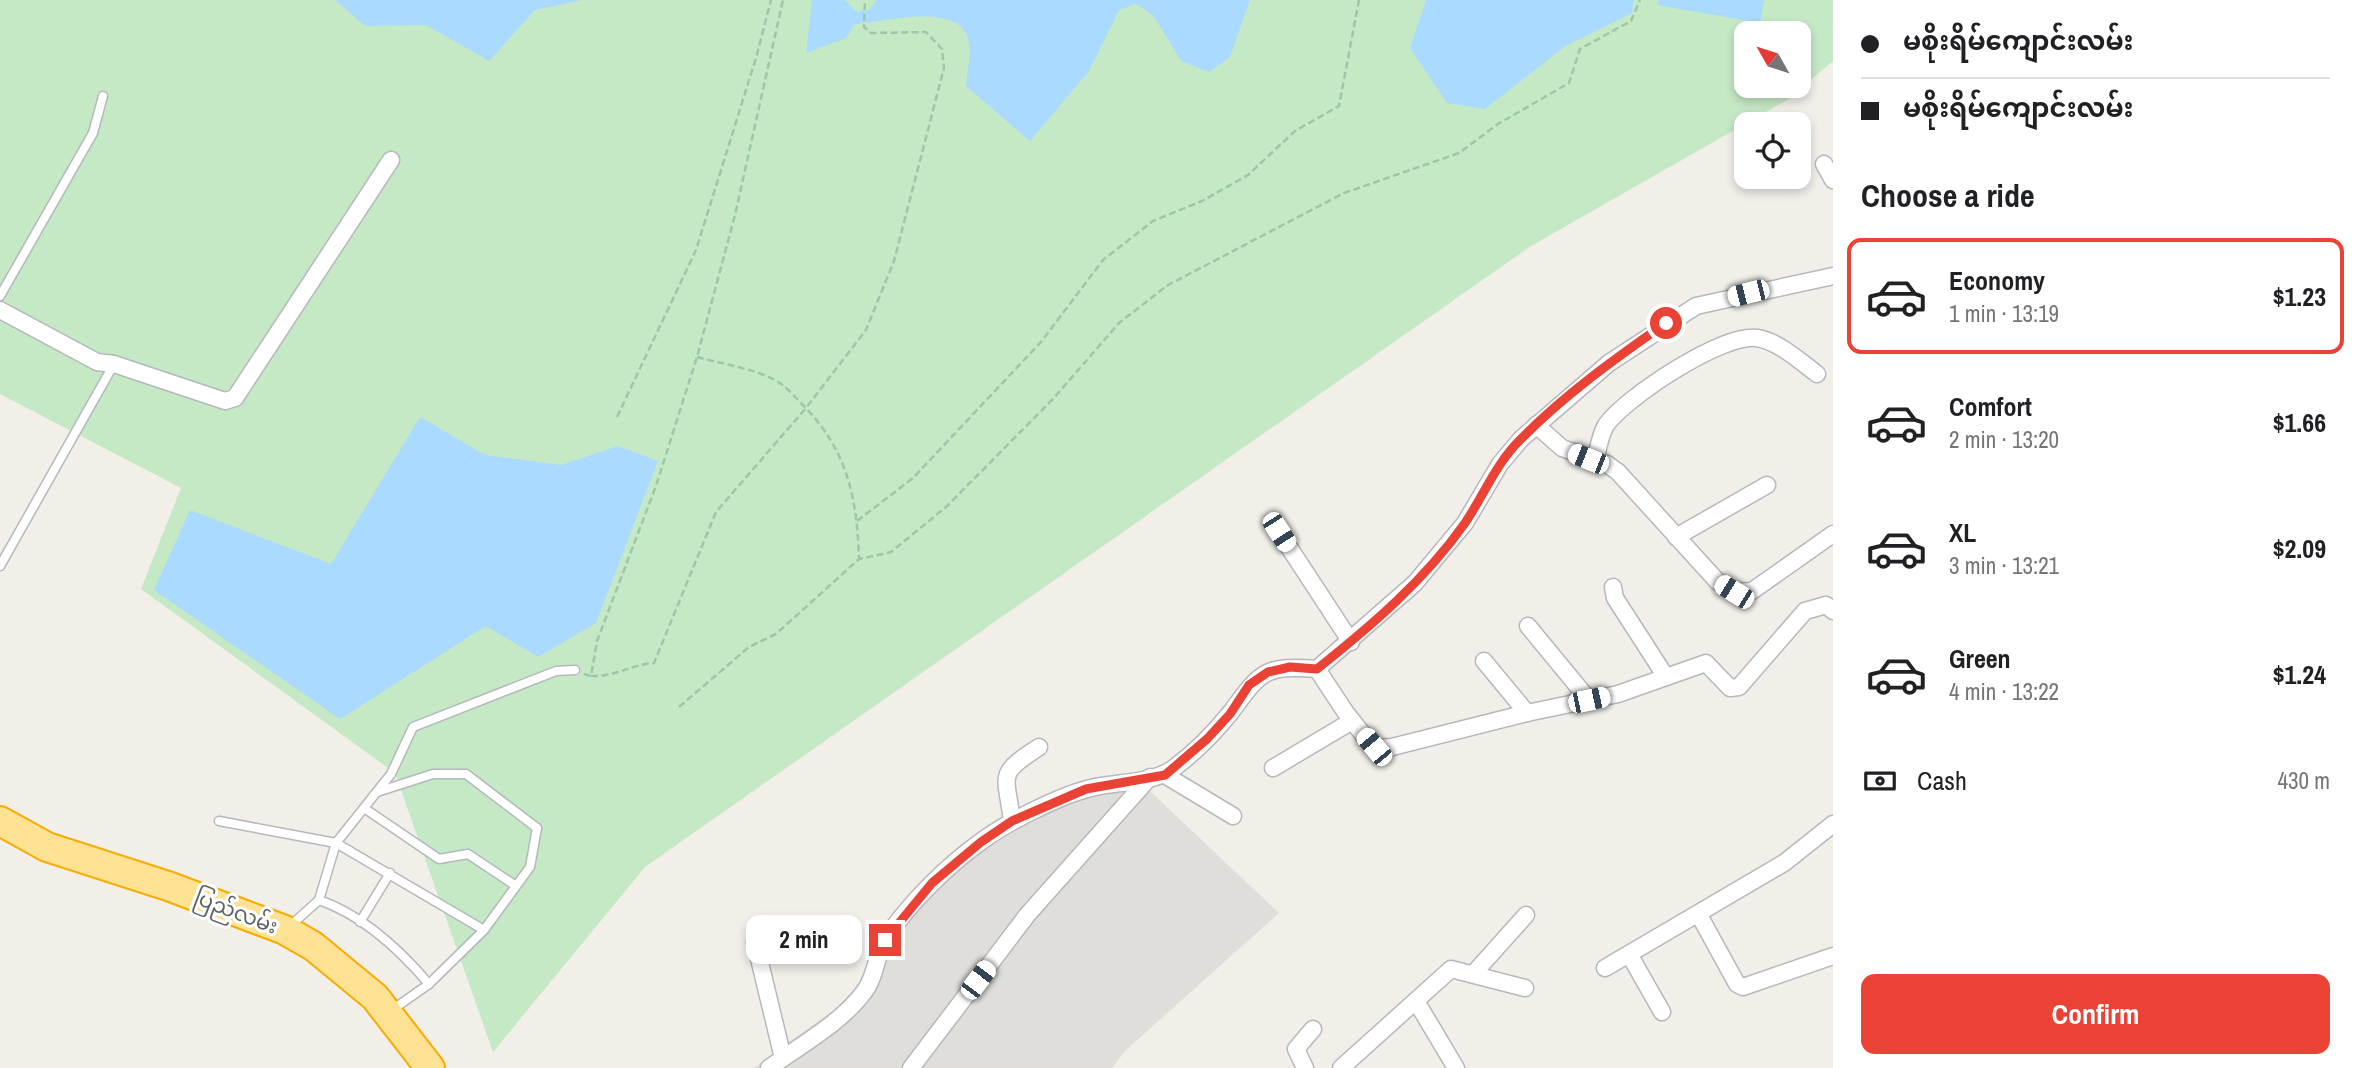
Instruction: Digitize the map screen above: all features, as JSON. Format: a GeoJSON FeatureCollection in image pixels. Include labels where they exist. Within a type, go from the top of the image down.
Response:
{"type":"FeatureCollection","features":[{"type":"Feature","properties":{"kind":"highway","name":"ပြည်လမ်း"},"geometry":{"type":"LineString","coordinates":[[0,821],[47,847],[168,886],[285,930],[333,962],[389,1013],[430,1068]]}},
{"type":"Feature","properties":{"kind":"street"},"geometry":{"type":"LineString","coordinates":[[0,310],[86,358],[114,364],[225,401],[234,398],[391,160]]}},
{"type":"Feature","properties":{"kind":"street"},"geometry":{"type":"LineString","coordinates":[[1824,164],[1833,180]]}},
{"type":"Feature","properties":{"kind":"street"},"geometry":{"type":"LineString","coordinates":[[911,1068],[1028,914],[1157,776],[1207,739],[1230,714],[1249,685],[1258,678],[1268,672],[1290,667],[1317,669],[1416,583],[1465,523],[1500,464],[1536,425],[1609,363],[1696,306],[1833,276]]}},
{"type":"Feature","properties":{"kind":"street"},"geometry":{"type":"LineString","coordinates":[[1595,461],[1604,428],[1615,415],[1689,360],[1739,341],[1758,338],[1791,354],[1817,373]]}},
{"type":"Feature","properties":{"kind":"street"},"geometry":{"type":"LineString","coordinates":[[1536,425],[1562,448],[1607,464],[1618,472],[1717,581],[1734,592],[1747,592],[1833,534]]}},
{"type":"Feature","properties":{"kind":"street"},"geometry":{"type":"LineString","coordinates":[[1676,537],[1767,485]]}},
{"type":"Feature","properties":{"kind":"street"},"geometry":{"type":"LineString","coordinates":[[1279,532],[1351,642]]}},
{"type":"Feature","properties":{"kind":"street"},"geometry":{"type":"LineString","coordinates":[[1614,587],[1615,597],[1666,677]]}},
{"type":"Feature","properties":{"kind":"street"},"geometry":{"type":"LineString","coordinates":[[1317,669],[1352,721],[1374,747],[1392,747],[1589,700],[1706,663],[1730,688],[1739,687],[1805,611],[1826,605],[1833,611]]}},
{"type":"Feature","properties":{"kind":"street"},"geometry":{"type":"LineString","coordinates":[[1528,626],[1589,700]]}},
{"type":"Feature","properties":{"kind":"street"},"geometry":{"type":"LineString","coordinates":[[1483,661],[1527,713]]}},
{"type":"Feature","properties":{"kind":"street"},"geometry":{"type":"LineString","coordinates":[[1273,768],[1352,721]]}},
{"type":"Feature","properties":{"kind":"street"},"geometry":{"type":"LineString","coordinates":[[1012,821],[1006,774],[1011,765],[1039,747]]}},
{"type":"Feature","properties":{"kind":"street"},"geometry":{"type":"LineString","coordinates":[[755,942],[776,1063],[850,1009],[866,990],[885,940],[932,883],[981,842],[1012,821],[1086,789],[1157,776],[1233,816]]}},
{"type":"Feature","properties":{"kind":"street"},"geometry":{"type":"LineString","coordinates":[[1605,968],[1784,863],[1833,824]]}},
{"type":"Feature","properties":{"kind":"street"},"geometry":{"type":"LineString","coordinates":[[1474,974],[1526,915]]}},
{"type":"Feature","properties":{"kind":"street"},"geometry":{"type":"LineString","coordinates":[[1699,915],[1737,984],[1743,987],[1833,956]]}},
{"type":"Feature","properties":{"kind":"street"},"geometry":{"type":"LineString","coordinates":[[1629,954],[1662,1012]]}},
{"type":"Feature","properties":{"kind":"street"},"geometry":{"type":"LineString","coordinates":[[1341,1068],[1451,969],[1525,988]]}},
{"type":"Feature","properties":{"kind":"street"},"geometry":{"type":"LineString","coordinates":[[1416,1001],[1456,1068]]}},
{"type":"Feature","properties":{"kind":"street"},"geometry":{"type":"LineString","coordinates":[[1305,1068],[1296,1049],[1313,1029]]}},
{"type":"Feature","properties":{"kind":"lane"},"geometry":{"type":"LineString","coordinates":[[0,296],[93,133],[103,96]]}},
{"type":"Feature","properties":{"kind":"lane"},"geometry":{"type":"LineString","coordinates":[[0,566],[114,364]]}},
{"type":"Feature","properties":{"kind":"lane"},"geometry":{"type":"LineString","coordinates":[[285,930],[319,900],[336,843],[391,775],[413,727],[556,671],[575,670]]}},
{"type":"Feature","properties":{"kind":"lane"},"geometry":{"type":"LineString","coordinates":[[377,792],[433,774],[466,774],[537,828],[530,867],[484,930],[429,984],[389,1013]]}},
{"type":"Feature","properties":{"kind":"lane"},"geometry":{"type":"LineString","coordinates":[[364,808],[439,859],[468,853],[516,886]]}},
{"type":"Feature","properties":{"kind":"lane"},"geometry":{"type":"LineString","coordinates":[[219,821],[336,843],[484,930]]}},
{"type":"Feature","properties":{"kind":"lane"},"geometry":{"type":"LineString","coordinates":[[360,922],[390,873]]}},
{"type":"Feature","properties":{"kind":"lane"},"geometry":{"type":"LineString","coordinates":[[319,900],[338,906],[401,952],[429,984]]}},
{"type":"Feature","properties":{"kind":"path"},"geometry":{"type":"LineString","coordinates":[[617,417],[696,250],[756,58],[771,0]]}},
{"type":"Feature","properties":{"kind":"path"},"geometry":{"type":"LineString","coordinates":[[591,676],[597,641],[656,486],[697,357],[734,215],[783,0]]}},
{"type":"Feature","properties":{"kind":"path"},"geometry":{"type":"LineString","coordinates":[[858,521],[913,478],[1041,342],[1104,260],[1153,221],[1202,201],[1248,175],[1295,131],[1339,106],[1359,0]]}},
{"type":"Feature","properties":{"kind":"path"},"geometry":{"type":"LineString","coordinates":[[679,707],[749,647],[776,634],[859,559],[891,552],[946,507],[1053,399],[1119,323],[1168,285],[1344,193],[1459,153],[1499,124],[1569,83],[1580,49],[1631,21],[1640,0]]}},
{"type":"Feature","properties":{"kind":"path"},"geometry":{"type":"LineString","coordinates":[[575,670],[591,676],[611,677],[638,664],[654,663],[716,512],[806,408],[866,330],[894,261],[944,68],[942,49],[926,32],[871,33],[864,27],[864,2]]}},
{"type":"Feature","properties":{"kind":"path"},"geometry":{"type":"LineString","coordinates":[[697,357],[774,380],[806,408],[830,436],[840,453],[858,521],[859,559]]}},
{"type":"Feature","properties":{"kind":"shaded area"},"geometry":{"type":"Polygon","coordinates":[[[1132,774],[1279,913],[1125,1051],[1112,1068],[753,1068],[841,1005],[859,983],[878,942],[900,911],[1023,811],[1089,780],[1132,774]]]}},
{"type":"Feature","properties":{"kind":"green space"},"geometry":{"type":"Polygon","coordinates":[[[0,0],[1833,0],[1833,61],[1811,80],[1811,21],[1734,21],[1734,98],[1789,98],[1787,100],[1766,112],[1734,112],[1734,130],[1531,246],[645,867],[493,1052],[395,773],[141,589],[181,488],[0,394],[0,0]]]}},
{"type":"Feature","properties":{"kind":"water"},"geometry":{"type":"Polygon","coordinates":[[[335,0],[582,0],[535,10],[489,61],[426,25],[365,26],[335,0]]]}},
{"type":"Feature","properties":{"kind":"water"},"geometry":{"type":"Polygon","coordinates":[[[812,0],[845,0],[857,12],[869,10],[877,0],[1250,0],[1230,57],[1209,72],[1181,61],[1153,15],[1136,4],[1119,10],[1089,71],[1030,141],[966,86],[969,43],[964,30],[953,22],[921,17],[855,24],[846,38],[806,53],[812,0]]]}},
{"type":"Feature","properties":{"kind":"water"},"geometry":{"type":"Polygon","coordinates":[[[1426,0],[1634,0],[1632,13],[1567,45],[1485,109],[1447,103],[1410,48],[1426,0]]]}},
{"type":"Feature","properties":{"kind":"water"},"geometry":{"type":"Polygon","coordinates":[[[1659,0],[1764,0],[1760,21],[1657,5],[1659,0]]]}},
{"type":"Feature","properties":{"kind":"water"},"geometry":{"type":"Polygon","coordinates":[[[420,417],[485,455],[561,465],[618,446],[658,461],[596,623],[538,657],[486,626],[340,719],[154,590],[190,510],[331,564],[420,417]]]}},
{"type":"Feature","properties":{"kind":"route"},"geometry":{"type":"LineString","coordinates":[[885,940],[932,883],[981,842],[1012,821],[1086,789],[1165,775],[1207,739],[1230,714],[1249,685],[1268,672],[1290,667],[1317,669],[1416,583],[1465,523],[1500,464],[1521,439],[1609,363],[1666,323]]}}]}
